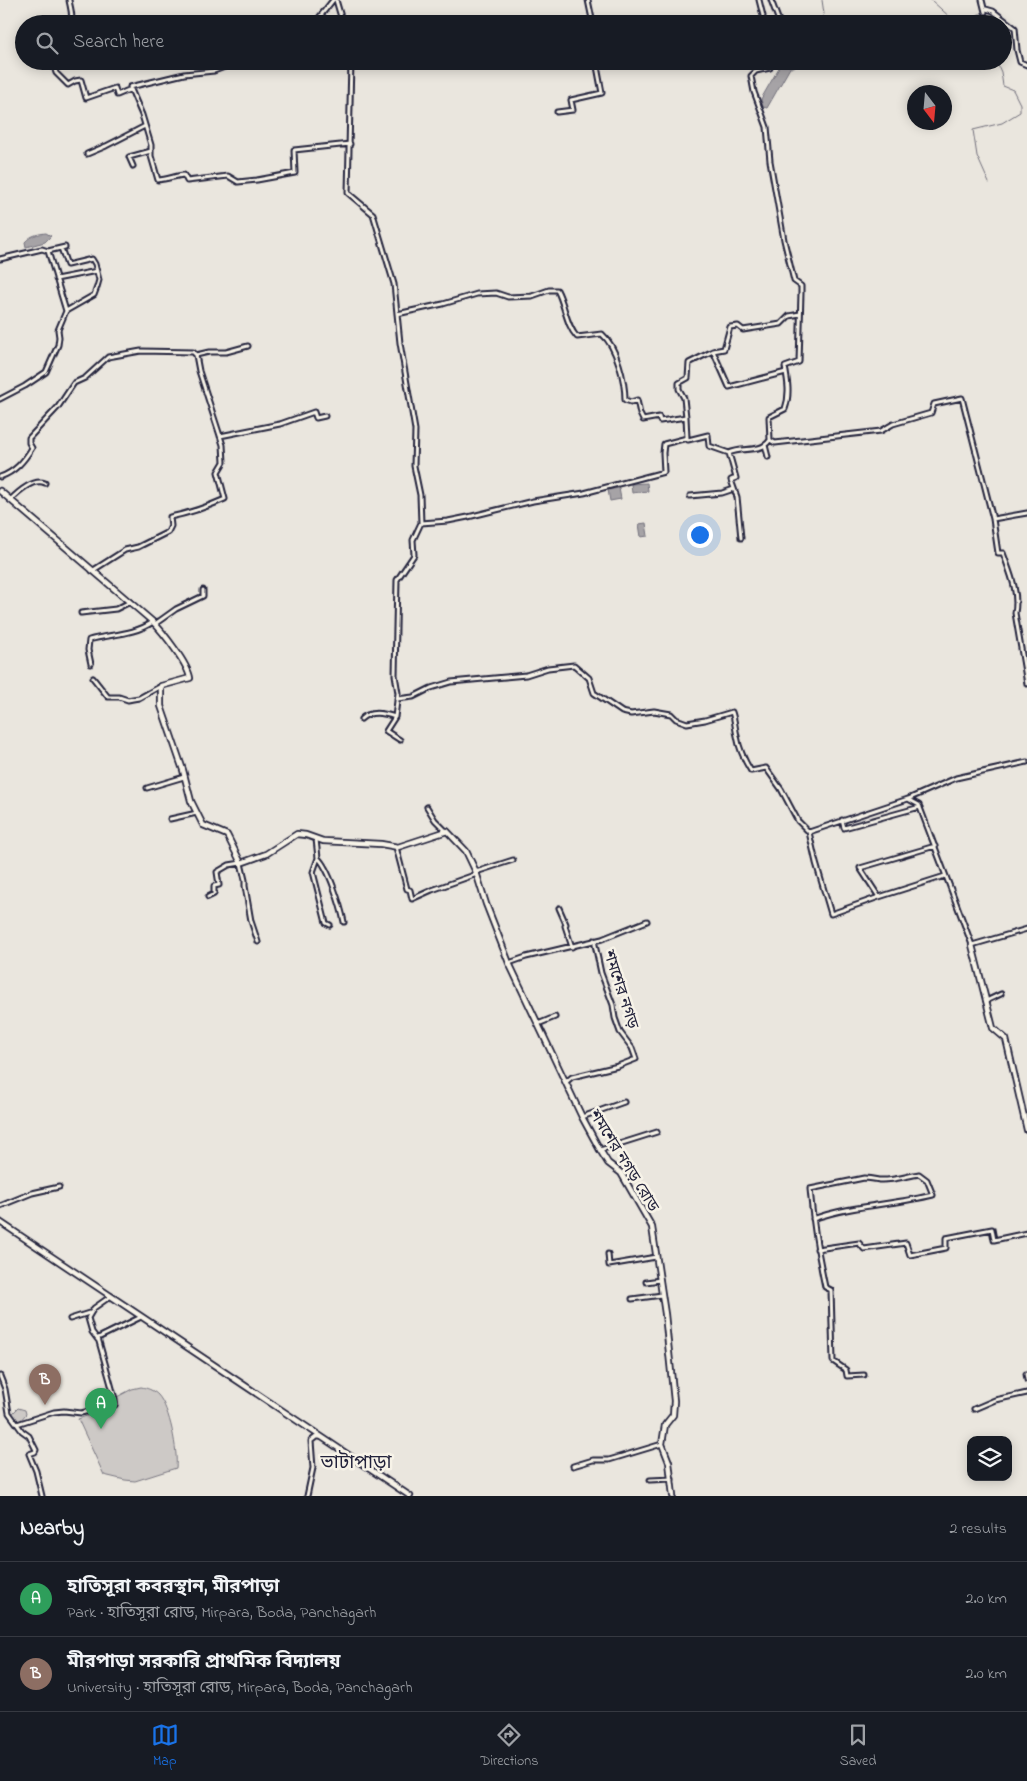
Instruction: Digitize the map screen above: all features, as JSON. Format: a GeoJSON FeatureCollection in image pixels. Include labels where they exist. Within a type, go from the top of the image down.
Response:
{"type":"FeatureCollection","features":[{"type":"Feature","properties":{"kind":"street"},"geometry":{"type":"LineString","coordinates":[[69,0],[72,15]]}},
{"type":"Feature","properties":{"kind":"street"},"geometry":{"type":"LineString","coordinates":[[322,15],[335,0]]}},
{"type":"Feature","properties":{"kind":"street"},"geometry":{"type":"LineString","coordinates":[[335,0],[340,15]]}},
{"type":"Feature","properties":{"kind":"street"},"geometry":{"type":"LineString","coordinates":[[588,0],[591,15]]}},
{"type":"Feature","properties":{"kind":"street"},"geometry":{"type":"LineString","coordinates":[[759,0],[763,15]]}},
{"type":"Feature","properties":{"kind":"street"},"geometry":{"type":"LineString","coordinates":[[772,0],[777,15]]}},
{"type":"Feature","properties":{"kind":"street"},"geometry":{"type":"LineString","coordinates":[[982,0],[985,10],[998,15]]}},
{"type":"Feature","properties":{"kind":"street"},"geometry":{"type":"LineString","coordinates":[[1012,26],[1015,28],[1020,62],[1027,65]]}},
{"type":"Feature","properties":{"kind":"street"},"geometry":{"type":"LineString","coordinates":[[55,70],[68,85],[74,80],[81,80],[86,98],[115,88],[117,95],[131,89],[130,87],[184,74],[214,70]]}},
{"type":"Feature","properties":{"kind":"street"},"geometry":{"type":"LineString","coordinates":[[350,70],[348,193],[373,214],[394,284],[400,343],[415,430],[414,466],[420,495],[421,523],[412,540],[414,555],[397,580],[395,675],[397,699],[395,717],[386,731],[400,740]]}},
{"type":"Feature","properties":{"kind":"street"},"geometry":{"type":"LineString","coordinates":[[557,112],[573,110],[571,100],[602,94],[598,70]]}},
{"type":"Feature","properties":{"kind":"street"},"geometry":{"type":"LineString","coordinates":[[421,523],[448,521],[534,501],[584,493],[664,472],[664,444],[687,438],[688,440],[708,435],[709,446],[729,453],[760,448],[765,446],[770,440],[770,417],[785,409],[788,400],[785,367],[799,362],[801,286],[794,282],[784,240],[770,161],[767,127],[754,92],[751,76],[756,71],[761,70]]}},
{"type":"Feature","properties":{"kind":"street"},"geometry":{"type":"LineString","coordinates":[[131,89],[151,144],[151,156],[158,180],[184,175],[187,180],[228,176],[238,182],[295,173],[294,150],[350,144]]}},
{"type":"Feature","properties":{"kind":"street"},"geometry":{"type":"LineString","coordinates":[[87,154],[145,126]]}},
{"type":"Feature","properties":{"kind":"street"},"geometry":{"type":"LineString","coordinates":[[133,166],[129,157],[151,151]]}},
{"type":"Feature","properties":{"kind":"street"},"geometry":{"type":"LineString","coordinates":[[0,258],[42,249],[48,251],[63,248],[66,265],[92,259],[99,280],[94,294],[66,311],[58,330],[60,338],[58,345],[46,372],[0,399]]}},
{"type":"Feature","properties":{"kind":"street"},"geometry":{"type":"LineString","coordinates":[[48,251],[66,311]]}},
{"type":"Feature","properties":{"kind":"street"},"geometry":{"type":"LineString","coordinates":[[56,278],[97,271]]}},
{"type":"Feature","properties":{"kind":"street"},"geometry":{"type":"LineString","coordinates":[[397,314],[477,294],[496,293],[508,297],[532,296],[549,290],[557,290],[572,332],[577,337],[602,334],[614,350],[625,388],[625,400],[631,402],[637,400],[643,420],[659,416],[660,421],[686,417]]}},
{"type":"Feature","properties":{"kind":"street"},"geometry":{"type":"LineString","coordinates":[[687,438],[684,398],[679,389],[679,383],[688,378],[689,363],[712,351],[724,349],[730,327],[738,326],[743,330],[781,324],[789,316],[800,314]]}},
{"type":"Feature","properties":{"kind":"street"},"geometry":{"type":"LineString","coordinates":[[0,477],[16,470],[32,448],[29,438],[58,407],[74,383],[85,378],[108,357],[141,351],[193,352],[196,355],[209,352],[226,352],[248,346]]}},
{"type":"Feature","properties":{"kind":"street"},"geometry":{"type":"LineString","coordinates":[[712,351],[729,386],[786,372]]}},
{"type":"Feature","properties":{"kind":"street"},"geometry":{"type":"LineString","coordinates":[[92,571],[125,550],[138,547],[168,532],[171,526],[170,517],[195,511],[225,499],[218,472],[224,462],[223,445],[199,371],[196,355]]}},
{"type":"Feature","properties":{"kind":"street"},"geometry":{"type":"LineString","coordinates":[[770,440],[775,443],[881,431],[892,424],[931,413],[934,404],[962,398],[993,519],[998,553],[1003,553],[1016,591],[1017,603],[1015,613],[1027,684]]}},
{"type":"Feature","properties":{"kind":"street"},"geometry":{"type":"LineString","coordinates":[[220,436],[280,424],[314,412],[316,418],[325,416]]}},
{"type":"Feature","properties":{"kind":"street"},"geometry":{"type":"LineString","coordinates":[[765,446],[768,457]]}},
{"type":"Feature","properties":{"kind":"street"},"geometry":{"type":"LineString","coordinates":[[729,453],[736,478],[731,480],[737,497],[741,538]]}},
{"type":"Feature","properties":{"kind":"street"},"geometry":{"type":"LineString","coordinates":[[10,500],[37,482],[46,483]]}},
{"type":"Feature","properties":{"kind":"street"},"geometry":{"type":"LineString","coordinates":[[690,496],[722,493],[734,489]]}},
{"type":"Feature","properties":{"kind":"street"},"geometry":{"type":"LineString","coordinates":[[0,491],[154,623],[164,633],[179,655],[190,678],[161,686],[139,698],[128,700],[119,697],[108,697],[93,678]]}},
{"type":"Feature","properties":{"kind":"street"},"geometry":{"type":"LineString","coordinates":[[993,519],[1027,513]]}},
{"type":"Feature","properties":{"kind":"street"},"geometry":{"type":"LineString","coordinates":[[91,664],[88,650],[89,640],[126,634],[154,623],[188,602],[203,596],[202,590]]}},
{"type":"Feature","properties":{"kind":"street"},"geometry":{"type":"LineString","coordinates":[[81,613],[116,609],[130,602]]}},
{"type":"Feature","properties":{"kind":"street"},"geometry":{"type":"LineString","coordinates":[[397,699],[413,697],[430,688],[451,682],[517,676],[548,668],[574,665],[588,678],[594,693],[622,712],[631,714],[654,711],[670,714],[676,719],[687,723],[732,712],[736,724],[737,737],[745,760],[751,770],[766,768],[781,788],[798,821],[810,832],[816,863],[832,914],[945,876]]}},
{"type":"Feature","properties":{"kind":"street"},"geometry":{"type":"LineString","coordinates":[[161,686],[161,706],[191,801],[203,825],[227,836],[241,863],[246,880],[244,886],[251,921],[258,942]]}},
{"type":"Feature","properties":{"kind":"street"},"geometry":{"type":"LineString","coordinates":[[361,719],[365,715],[383,712],[395,717]]}},
{"type":"Feature","properties":{"kind":"street"},"geometry":{"type":"LineString","coordinates":[[810,832],[908,799],[956,778],[992,768],[1027,762]]}},
{"type":"Feature","properties":{"kind":"street"},"geometry":{"type":"LineString","coordinates":[[147,788],[184,777]]}},
{"type":"Feature","properties":{"kind":"street"},"geometry":{"type":"LineString","coordinates":[[908,799],[920,807],[972,945],[993,1028],[1006,1039],[1027,1130]]}},
{"type":"Feature","properties":{"kind":"street"},"geometry":{"type":"LineString","coordinates":[[427,807],[435,820],[448,831]]}},
{"type":"Feature","properties":{"kind":"street"},"geometry":{"type":"LineString","coordinates":[[842,820],[844,828],[920,807]]}},
{"type":"Feature","properties":{"kind":"street"},"geometry":{"type":"LineString","coordinates":[[170,819],[197,812]]}},
{"type":"Feature","properties":{"kind":"street"},"geometry":{"type":"LineString","coordinates":[[208,897],[214,894],[214,886],[219,885],[217,872],[229,865],[241,863],[266,854],[296,834],[306,835],[323,841],[381,844],[396,847],[448,831]]}},
{"type":"Feature","properties":{"kind":"street","name":"শমশের নগড় রোড"},"geometry":{"type":"LineString","coordinates":[[448,831],[466,851],[509,963],[582,1117],[608,1163],[621,1173],[652,1227],[674,1401],[673,1415],[665,1425],[662,1444]]}},
{"type":"Feature","properties":{"kind":"street"},"geometry":{"type":"LineString","coordinates":[[316,839],[318,858],[313,872],[326,923],[330,925]]}},
{"type":"Feature","properties":{"kind":"street"},"geometry":{"type":"LineString","coordinates":[[878,898],[860,868],[935,846]]}},
{"type":"Feature","properties":{"kind":"street"},"geometry":{"type":"LineString","coordinates":[[396,847],[407,889],[410,890],[412,899],[513,860]]}},
{"type":"Feature","properties":{"kind":"street"},"geometry":{"type":"LineString","coordinates":[[318,858],[325,866],[340,905],[344,922]]}},
{"type":"Feature","properties":{"kind":"street"},"geometry":{"type":"LineString","coordinates":[[559,908],[566,924],[572,947]]}},
{"type":"Feature","properties":{"kind":"street","name":"শমশের নগড়"},"geometry":{"type":"LineString","coordinates":[[509,963],[610,936],[647,921]]}},
{"type":"Feature","properties":{"kind":"street"},"geometry":{"type":"LineString","coordinates":[[972,945],[1027,929]]}},
{"type":"Feature","properties":{"kind":"street","name":"শমশের নগড়"},"geometry":{"type":"LineString","coordinates":[[566,1082],[572,1077],[618,1066],[636,1059],[632,1048],[620,1032],[615,1018],[613,1005],[601,973],[594,940]]}},
{"type":"Feature","properties":{"kind":"street"},"geometry":{"type":"LineString","coordinates":[[986,1001],[1001,994]]}},
{"type":"Feature","properties":{"kind":"street"},"geometry":{"type":"LineString","coordinates":[[538,1024],[555,1017]]}},
{"type":"Feature","properties":{"kind":"street"},"geometry":{"type":"LineString","coordinates":[[582,1117],[624,1102]]}},
{"type":"Feature","properties":{"kind":"street"},"geometry":{"type":"LineString","coordinates":[[600,1150],[657,1132]]}},
{"type":"Feature","properties":{"kind":"street"},"geometry":{"type":"LineString","coordinates":[[813,1219],[832,1212],[907,1201],[933,1195],[927,1180],[919,1174],[896,1179],[878,1180],[864,1178],[810,1189],[813,1219],[817,1249],[825,1288],[831,1290],[833,1360],[846,1370],[847,1376],[864,1375]]}},
{"type":"Feature","properties":{"kind":"street"},"geometry":{"type":"LineString","coordinates":[[0,1206],[32,1193],[59,1187]]}},
{"type":"Feature","properties":{"kind":"street"},"geometry":{"type":"LineString","coordinates":[[0,1222],[410,1496]]}},
{"type":"Feature","properties":{"kind":"street"},"geometry":{"type":"LineString","coordinates":[[817,1249],[859,1243],[864,1249],[906,1243],[910,1255],[946,1248],[946,1238],[992,1229],[994,1240],[1027,1233]]}},
{"type":"Feature","properties":{"kind":"street"},"geometry":{"type":"LineString","coordinates":[[608,1254],[610,1265],[656,1258]]}},
{"type":"Feature","properties":{"kind":"street"},"geometry":{"type":"LineString","coordinates":[[646,1282],[660,1280]]}},
{"type":"Feature","properties":{"kind":"street"},"geometry":{"type":"LineString","coordinates":[[632,1300],[662,1295]]}},
{"type":"Feature","properties":{"kind":"street"},"geometry":{"type":"LineString","coordinates":[[70,1319],[90,1313],[101,1302],[111,1296]]}},
{"type":"Feature","properties":{"kind":"street"},"geometry":{"type":"LineString","coordinates":[[18,1424],[54,1412],[81,1413],[114,1405],[116,1399],[98,1340],[93,1334],[89,1322],[90,1313]]}},
{"type":"Feature","properties":{"kind":"street"},"geometry":{"type":"LineString","coordinates":[[98,1340],[98,1338],[141,1317]]}},
{"type":"Feature","properties":{"kind":"street"},"geometry":{"type":"LineString","coordinates":[[1027,1374],[1027,1380]]}},
{"type":"Feature","properties":{"kind":"street"},"geometry":{"type":"LineString","coordinates":[[0,1376],[5,1390],[9,1413],[22,1431],[30,1436],[36,1450],[29,1454],[36,1471],[42,1496]]}},
{"type":"Feature","properties":{"kind":"street"},"geometry":{"type":"LineString","coordinates":[[974,1409],[995,1400],[1027,1393]]}},
{"type":"Feature","properties":{"kind":"street"},"geometry":{"type":"LineString","coordinates":[[307,1496],[313,1468],[311,1441],[316,1437],[323,1437]]}},
{"type":"Feature","properties":{"kind":"street"},"geometry":{"type":"LineString","coordinates":[[573,1466],[593,1460],[609,1460],[662,1444],[669,1462],[673,1496]]}},
{"type":"Feature","properties":{"kind":"street"},"geometry":{"type":"LineString","coordinates":[[650,1480],[672,1479]]}},
{"type":"Feature","properties":{"kind":"shaded area"},"geometry":{"type":"Polygon","coordinates":[[[778,70],[789,70],[767,108],[763,107],[761,99],[778,70]]]}},
{"type":"Feature","properties":{"kind":"shaded area"},"geometry":{"type":"Polygon","coordinates":[[[46,233],[51,236],[45,242],[26,247],[25,242],[30,238],[37,234],[46,233]]]}},
{"type":"Feature","properties":{"kind":"shaded area"},"geometry":{"type":"Polygon","coordinates":[[[647,483],[648,491],[632,493],[631,484],[647,483]]]}},
{"type":"Feature","properties":{"kind":"shaded area"},"geometry":{"type":"Polygon","coordinates":[[[619,488],[621,499],[610,501],[608,490],[619,488]]]}},
{"type":"Feature","properties":{"kind":"shaded area"},"geometry":{"type":"Polygon","coordinates":[[[646,523],[648,536],[641,537],[639,524],[646,523]]]}},
{"type":"Feature","properties":{"kind":"shaded area"},"geometry":{"type":"Polygon","coordinates":[[[141,1387],[156,1393],[166,1410],[174,1441],[176,1468],[135,1481],[104,1475],[78,1419],[119,1405],[117,1397],[132,1389],[141,1387]]]}},
{"type":"Feature","properties":{"kind":"shaded area"},"geometry":{"type":"Polygon","coordinates":[[[18,1408],[25,1410],[26,1414],[19,1422],[12,1414],[18,1408]]]}},
{"type":"Feature","properties":{"kind":"waterway"},"geometry":{"type":"LineString","coordinates":[[822,0],[824,15]]}},
{"type":"Feature","properties":{"kind":"waterway"},"geometry":{"type":"LineString","coordinates":[[931,0],[948,15]]}},
{"type":"Feature","properties":{"kind":"waterway"},"geometry":{"type":"LineString","coordinates":[[978,15],[988,15]]}},
{"type":"Feature","properties":{"kind":"waterway"},"geometry":{"type":"LineString","coordinates":[[989,183],[977,156],[973,130],[1002,123],[1020,112],[1020,104],[1013,90],[1003,86],[1000,70]]}},
{"type":"Feature","properties":{"kind":"place","name":"মীরপাড়া সরকারি প্রাথমিক বিদ্যালয়"},"geometry":{"type":"Point","coordinates":[45,1405]}},
{"type":"Feature","properties":{"kind":"place","name":"হাতিসূরা কবরস্থান, মীরপাড়া"},"geometry":{"type":"Point","coordinates":[101,1429]}},
{"type":"Feature","properties":{"kind":"district","name":"ভাটাপাড়া"},"geometry":{"type":"Point","coordinates":[356,1461]}}]}
